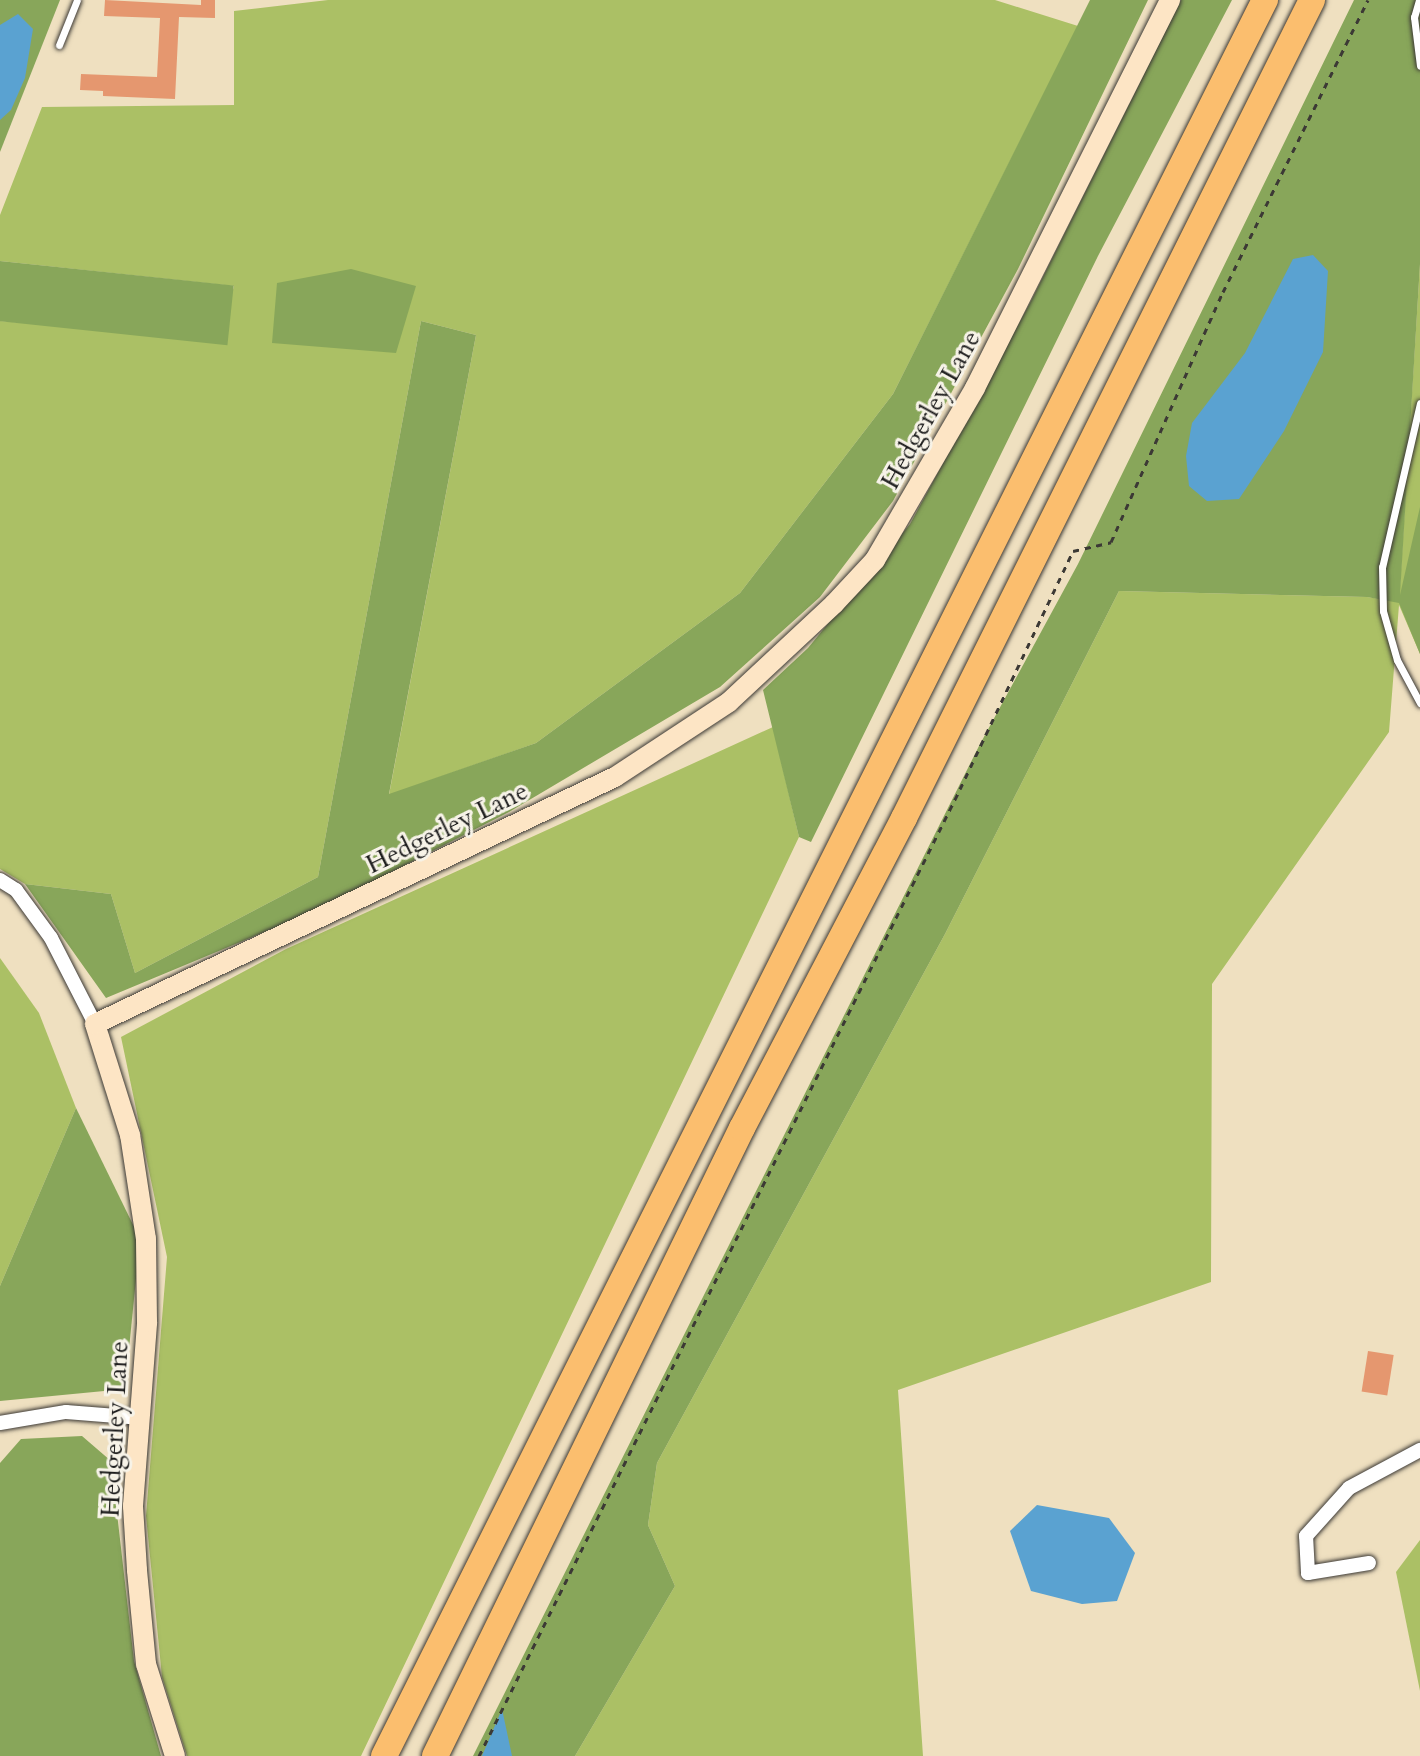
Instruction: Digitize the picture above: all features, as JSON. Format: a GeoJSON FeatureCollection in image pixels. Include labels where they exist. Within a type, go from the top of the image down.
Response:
{"type":"FeatureCollection","features":[{"type":"Feature","properties":{"kind":"highway"},"geometry":{"type":"LineString","coordinates":[[384,1756],[1265,0]]}},
{"type":"Feature","properties":{"kind":"highway"},"geometry":{"type":"LineString","coordinates":[[435,1756],[742,1128],[904,818],[1312,0]]}},
{"type":"Feature","properties":{"kind":"street","name":"Hedgerley Lane"},"geometry":{"type":"LineString","coordinates":[[175,1756],[146,1664],[133,1506],[142,1418],[146,1239],[130,1135],[95,1024],[615,777],[729,702],[834,604],[875,560],[975,388],[1170,0]]}},
{"type":"Feature","properties":{"kind":"street"},"geometry":{"type":"LineString","coordinates":[[0,880],[16,890],[51,938],[95,1024]]}},
{"type":"Feature","properties":{"kind":"street"},"geometry":{"type":"LineString","coordinates":[[0,1423],[66,1412],[142,1418]]}},
{"type":"Feature","properties":{"kind":"street"},"geometry":{"type":"LineString","coordinates":[[1369,1563],[1308,1573],[1306,1536],[1349,1488],[1420,1450]]}},
{"type":"Feature","properties":{"kind":"lane"},"geometry":{"type":"LineString","coordinates":[[59,45],[77,0]]}},
{"type":"Feature","properties":{"kind":"lane"},"geometry":{"type":"LineString","coordinates":[[1419,0],[1414,17],[1420,66]]}},
{"type":"Feature","properties":{"kind":"lane"},"geometry":{"type":"LineString","coordinates":[[1420,403],[1382,567],[1383,611],[1397,660],[1420,703]]}},
{"type":"Feature","properties":{"kind":"path"},"geometry":{"type":"LineString","coordinates":[[479,1756],[960,789],[1073,551],[1111,542],[1223,292],[1368,0]]}},
{"type":"Feature","properties":{"kind":"green space"},"geometry":{"type":"Polygon","coordinates":[[[0,0],[60,0],[0,152],[0,0]]]}},
{"type":"Feature","properties":{"kind":"green space"},"geometry":{"type":"Polygon","coordinates":[[[328,0],[995,0],[1078,26],[893,394],[740,593],[536,743],[389,795],[476,335],[421,321],[318,877],[135,973],[111,894],[25,884],[0,869],[0,321],[220,339],[234,286],[0,261],[0,215],[42,107],[234,105],[234,11],[328,0]]]}},
{"type":"Feature","properties":{"kind":"green space"},"geometry":{"type":"Polygon","coordinates":[[[1090,0],[1148,0],[1018,269],[893,501],[820,597],[720,687],[509,812],[317,910],[106,998],[25,884],[111,894],[135,973],[318,877],[421,321],[476,335],[389,794],[536,743],[740,593],[893,394],[1090,0]]]}},
{"type":"Feature","properties":{"kind":"green space"},"geometry":{"type":"Polygon","coordinates":[[[1181,0],[1232,0],[1098,256],[811,842],[799,837],[763,690],[808,648],[910,524],[1031,301],[1181,0]]]}},
{"type":"Feature","properties":{"kind":"green space"},"geometry":{"type":"Polygon","coordinates":[[[1354,0],[1420,0],[1420,264],[1400,595],[1420,507],[1420,654],[1399,603],[1367,597],[1119,591],[945,934],[657,1463],[648,1525],[675,1586],[575,1756],[473,1756],[979,746],[1078,564],[1354,0]]]}},
{"type":"Feature","properties":{"kind":"green space"},"geometry":{"type":"Polygon","coordinates":[[[0,261],[234,286],[227,345],[0,321],[0,261]]]}},
{"type":"Feature","properties":{"kind":"green space"},"geometry":{"type":"Polygon","coordinates":[[[1420,264],[1420,654],[1399,605],[1389,732],[1212,984],[1211,1282],[898,1390],[923,1756],[575,1756],[675,1586],[648,1525],[657,1463],[945,934],[1119,591],[1367,597],[1399,602],[1420,264]]]}},
{"type":"Feature","properties":{"kind":"green space"},"geometry":{"type":"Polygon","coordinates":[[[351,269],[416,286],[396,353],[272,343],[277,283],[351,269]]]}},
{"type":"Feature","properties":{"kind":"green space"},"geometry":{"type":"Polygon","coordinates":[[[773,727],[799,837],[361,1756],[187,1756],[162,1677],[146,1516],[167,1257],[121,1037],[286,949],[773,727]]]}},
{"type":"Feature","properties":{"kind":"green space"},"geometry":{"type":"Polygon","coordinates":[[[0,958],[39,1013],[76,1108],[0,1286],[0,958]]]}},
{"type":"Feature","properties":{"kind":"green space"},"geometry":{"type":"Polygon","coordinates":[[[76,1108],[140,1239],[125,1389],[0,1401],[0,1286],[76,1108]]]}},
{"type":"Feature","properties":{"kind":"green space"},"geometry":{"type":"Polygon","coordinates":[[[82,1436],[111,1461],[134,1661],[161,1756],[0,1756],[0,1463],[21,1439],[82,1436]]]}},
{"type":"Feature","properties":{"kind":"green space"},"geometry":{"type":"Polygon","coordinates":[[[1420,1540],[1420,1691],[1396,1572],[1420,1540]]]}},
{"type":"Feature","properties":{"kind":"water"},"geometry":{"type":"Polygon","coordinates":[[[18,14],[33,29],[25,78],[11,110],[0,120],[0,25],[18,14]]]}},
{"type":"Feature","properties":{"kind":"water"},"geometry":{"type":"Polygon","coordinates":[[[1313,255],[1328,271],[1323,352],[1284,431],[1239,499],[1207,501],[1189,486],[1186,456],[1192,423],[1245,353],[1293,259],[1313,255]]]}},
{"type":"Feature","properties":{"kind":"water"},"geometry":{"type":"Polygon","coordinates":[[[1037,1505],[1109,1518],[1135,1553],[1117,1601],[1082,1604],[1031,1591],[1010,1531],[1037,1505]]]}},
{"type":"Feature","properties":{"kind":"water"},"geometry":{"type":"Polygon","coordinates":[[[502,1709],[512,1756],[482,1756],[502,1709]]]}},
{"type":"Feature","properties":{"kind":"building"},"geometry":{"type":"Polygon","coordinates":[[[105,0],[201,5],[201,0],[215,0],[215,18],[179,17],[175,99],[103,96],[103,91],[80,90],[81,74],[157,77],[160,18],[104,16],[105,0]]]}},
{"type":"Feature","properties":{"kind":"building"},"geometry":{"type":"Polygon","coordinates":[[[1368,1351],[1394,1355],[1387,1396],[1362,1391],[1368,1351]]]}}]}
